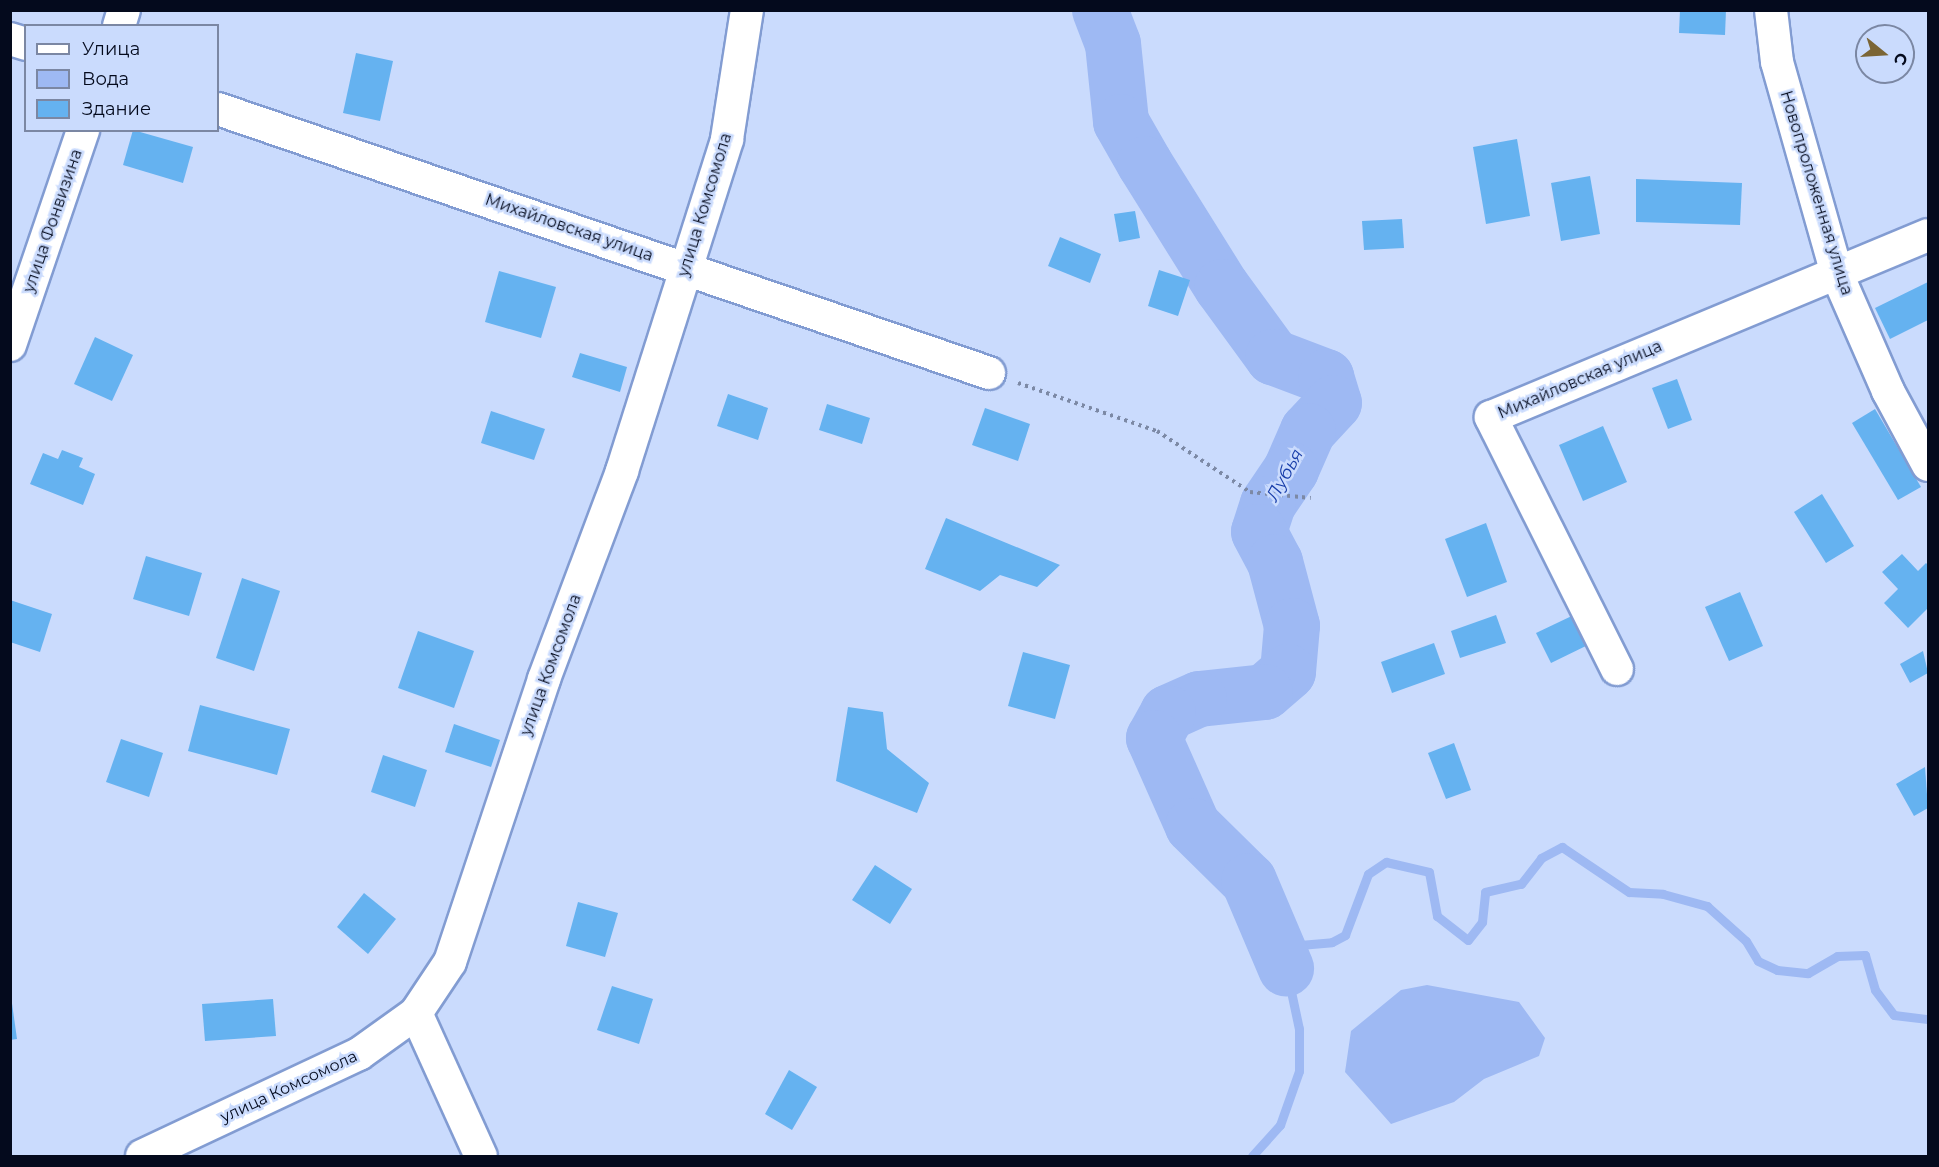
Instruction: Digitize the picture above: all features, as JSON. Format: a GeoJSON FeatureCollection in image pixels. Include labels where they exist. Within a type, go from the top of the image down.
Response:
{"type":"FeatureCollection","features":[{"type":"Feature","properties":{"kind":"street","name":"улица Комсомола"},"geometry":{"type":"LineString","coordinates":[[142,1156],[359,1054],[416,1013],[450,962],[544,679],[622,471],[727,139],[747,10]]}},
{"type":"Feature","properties":{"kind":"street","name":"Новопроложенная улица"},"geometry":{"type":"LineString","coordinates":[[1771,10],[1777,62],[1837,274],[1888,391],[1929,465]]}},
{"type":"Feature","properties":{"kind":"street","name":"Михайловская улица"},"geometry":{"type":"LineString","coordinates":[[219,109],[686,267],[989,373]]}},
{"type":"Feature","properties":{"kind":"street","name":"улица Фонвизина"},"geometry":{"type":"LineString","coordinates":[[10,345],[82,132]]}},
{"type":"Feature","properties":{"kind":"street","name":"Михайловская улица"},"geometry":{"type":"LineString","coordinates":[[1617,669],[1491,417],[1929,235]]}},
{"type":"Feature","properties":{"kind":"street"},"geometry":{"type":"LineString","coordinates":[[416,1013],[481,1156]]}},
{"type":"Feature","properties":{"kind":"path"},"geometry":{"type":"LineString","coordinates":[[989,373],[1157,431],[1250,492],[1311,498]]}},
{"type":"Feature","properties":{"kind":"water"},"geometry":{"type":"Polygon","coordinates":[[[1427,985],[1519,1002],[1545,1038],[1539,1056],[1484,1079],[1454,1102],[1391,1124],[1345,1072],[1351,1031],[1401,990],[1427,985]]]}},
{"type":"Feature","properties":{"kind":"building"},"geometry":{"type":"Polygon","coordinates":[[[1680,10],[1726,10],[1725,35],[1679,33],[1680,10]]]}},
{"type":"Feature","properties":{"kind":"building"},"geometry":{"type":"Polygon","coordinates":[[[356,53],[393,61],[380,121],[343,113],[356,53]]]}},
{"type":"Feature","properties":{"kind":"building"},"geometry":{"type":"Polygon","coordinates":[[[132,132],[140,132],[193,147],[183,183],[123,165],[132,132]]]}},
{"type":"Feature","properties":{"kind":"building"},"geometry":{"type":"Polygon","coordinates":[[[1517,139],[1530,216],[1486,224],[1473,147],[1517,139]]]}},
{"type":"Feature","properties":{"kind":"building"},"geometry":{"type":"Polygon","coordinates":[[[1590,176],[1600,234],[1561,241],[1551,183],[1590,176]]]}},
{"type":"Feature","properties":{"kind":"building"},"geometry":{"type":"Polygon","coordinates":[[[1636,179],[1742,183],[1740,225],[1636,222],[1636,179]]]}},
{"type":"Feature","properties":{"kind":"building"},"geometry":{"type":"Polygon","coordinates":[[[1135,211],[1140,238],[1119,242],[1114,214],[1135,211]]]}},
{"type":"Feature","properties":{"kind":"building"},"geometry":{"type":"Polygon","coordinates":[[[1402,219],[1404,248],[1364,250],[1362,221],[1402,219]]]}},
{"type":"Feature","properties":{"kind":"building"},"geometry":{"type":"Polygon","coordinates":[[[1060,237],[1101,254],[1090,283],[1048,266],[1060,237]]]}},
{"type":"Feature","properties":{"kind":"building"},"geometry":{"type":"Polygon","coordinates":[[[1159,270],[1190,280],[1178,316],[1148,306],[1159,270]]]}},
{"type":"Feature","properties":{"kind":"building"},"geometry":{"type":"Polygon","coordinates":[[[499,271],[556,287],[541,338],[485,322],[499,271]]]}},
{"type":"Feature","properties":{"kind":"building"},"geometry":{"type":"Polygon","coordinates":[[[1928,282],[1928,320],[1890,339],[1875,308],[1928,282]]]}},
{"type":"Feature","properties":{"kind":"building"},"geometry":{"type":"Polygon","coordinates":[[[95,337],[133,355],[112,401],[74,384],[95,337]]]}},
{"type":"Feature","properties":{"kind":"building"},"geometry":{"type":"Polygon","coordinates":[[[580,353],[627,367],[620,392],[572,377],[580,353]]]}},
{"type":"Feature","properties":{"kind":"building"},"geometry":{"type":"Polygon","coordinates":[[[1677,379],[1692,420],[1668,429],[1652,388],[1677,379]]]}},
{"type":"Feature","properties":{"kind":"building"},"geometry":{"type":"Polygon","coordinates":[[[728,394],[768,408],[758,440],[717,426],[728,394]]]}},
{"type":"Feature","properties":{"kind":"building"},"geometry":{"type":"Polygon","coordinates":[[[827,404],[870,418],[862,444],[819,430],[827,404]]]}},
{"type":"Feature","properties":{"kind":"building"},"geometry":{"type":"Polygon","coordinates":[[[985,408],[1030,424],[1018,461],[972,445],[985,408]]]}},
{"type":"Feature","properties":{"kind":"building"},"geometry":{"type":"Polygon","coordinates":[[[1875,409],[1921,487],[1898,500],[1852,423],[1875,409]]]}},
{"type":"Feature","properties":{"kind":"building"},"geometry":{"type":"Polygon","coordinates":[[[491,411],[545,429],[534,460],[481,443],[491,411]]]}},
{"type":"Feature","properties":{"kind":"building"},"geometry":{"type":"Polygon","coordinates":[[[1603,426],[1627,482],[1583,501],[1559,445],[1603,426]]]}},
{"type":"Feature","properties":{"kind":"building"},"geometry":{"type":"Polygon","coordinates":[[[62,450],[83,458],[79,467],[95,474],[83,505],[30,484],[43,453],[58,459],[62,450]]]}},
{"type":"Feature","properties":{"kind":"building"},"geometry":{"type":"Polygon","coordinates":[[[1822,494],[1854,546],[1826,563],[1794,512],[1822,494]]]}},
{"type":"Feature","properties":{"kind":"building"},"geometry":{"type":"Polygon","coordinates":[[[946,518],[1060,565],[1037,587],[1000,575],[980,591],[925,569],[946,518]]]}},
{"type":"Feature","properties":{"kind":"building"},"geometry":{"type":"Polygon","coordinates":[[[1486,523],[1507,582],[1467,597],[1445,539],[1486,523]]]}},
{"type":"Feature","properties":{"kind":"building"},"geometry":{"type":"Polygon","coordinates":[[[1902,554],[1918,571],[1926,563],[1928,565],[1928,608],[1908,628],[1884,603],[1898,589],[1882,572],[1902,554]]]}},
{"type":"Feature","properties":{"kind":"building"},"geometry":{"type":"Polygon","coordinates":[[[146,556],[202,573],[189,616],[133,599],[146,556]]]}},
{"type":"Feature","properties":{"kind":"building"},"geometry":{"type":"Polygon","coordinates":[[[242,578],[280,591],[254,671],[216,658],[242,578]]]}},
{"type":"Feature","properties":{"kind":"building"},"geometry":{"type":"Polygon","coordinates":[[[1740,592],[1763,646],[1729,661],[1705,607],[1740,592]]]}},
{"type":"Feature","properties":{"kind":"building"},"geometry":{"type":"Polygon","coordinates":[[[10,600],[52,614],[40,652],[10,642],[10,600]]]}},
{"type":"Feature","properties":{"kind":"building"},"geometry":{"type":"Polygon","coordinates":[[[1578,613],[1592,643],[1551,663],[1536,633],[1578,613]]]}},
{"type":"Feature","properties":{"kind":"building"},"geometry":{"type":"Polygon","coordinates":[[[1496,615],[1506,643],[1460,658],[1451,631],[1496,615]]]}},
{"type":"Feature","properties":{"kind":"building"},"geometry":{"type":"Polygon","coordinates":[[[418,631],[474,651],[454,708],[398,688],[418,631]]]}},
{"type":"Feature","properties":{"kind":"building"},"geometry":{"type":"Polygon","coordinates":[[[1434,643],[1445,674],[1392,693],[1381,662],[1434,643]]]}},
{"type":"Feature","properties":{"kind":"building"},"geometry":{"type":"Polygon","coordinates":[[[1923,651],[1928,673],[1910,683],[1900,664],[1923,651]]]}},
{"type":"Feature","properties":{"kind":"building"},"geometry":{"type":"Polygon","coordinates":[[[1023,652],[1070,665],[1055,719],[1008,706],[1023,652]]]}},
{"type":"Feature","properties":{"kind":"building"},"geometry":{"type":"Polygon","coordinates":[[[200,705],[290,729],[277,775],[188,751],[200,705]]]}},
{"type":"Feature","properties":{"kind":"building"},"geometry":{"type":"Polygon","coordinates":[[[848,707],[883,712],[887,749],[929,783],[917,813],[836,781],[848,707]]]}},
{"type":"Feature","properties":{"kind":"building"},"geometry":{"type":"Polygon","coordinates":[[[454,724],[500,740],[491,767],[445,752],[454,724]]]}},
{"type":"Feature","properties":{"kind":"building"},"geometry":{"type":"Polygon","coordinates":[[[121,739],[163,753],[149,797],[106,782],[121,739]]]}},
{"type":"Feature","properties":{"kind":"building"},"geometry":{"type":"Polygon","coordinates":[[[1454,743],[1471,790],[1446,799],[1428,753],[1454,743]]]}},
{"type":"Feature","properties":{"kind":"building"},"geometry":{"type":"Polygon","coordinates":[[[383,755],[427,770],[415,807],[371,792],[383,755]]]}},
{"type":"Feature","properties":{"kind":"building"},"geometry":{"type":"Polygon","coordinates":[[[1925,767],[1928,808],[1914,816],[1896,784],[1925,767]]]}},
{"type":"Feature","properties":{"kind":"building"},"geometry":{"type":"Polygon","coordinates":[[[875,865],[912,889],[890,924],[852,900],[875,865]]]}},
{"type":"Feature","properties":{"kind":"building"},"geometry":{"type":"Polygon","coordinates":[[[364,893],[396,919],[368,954],[337,927],[364,893]]]}},
{"type":"Feature","properties":{"kind":"building"},"geometry":{"type":"Polygon","coordinates":[[[578,902],[618,913],[605,957],[566,946],[578,902]]]}},
{"type":"Feature","properties":{"kind":"building"},"geometry":{"type":"Polygon","coordinates":[[[612,986],[653,999],[639,1044],[597,1030],[612,986]]]}},
{"type":"Feature","properties":{"kind":"building"},"geometry":{"type":"Polygon","coordinates":[[[10,989],[17,1039],[10,1040],[10,989]]]}},
{"type":"Feature","properties":{"kind":"building"},"geometry":{"type":"Polygon","coordinates":[[[273,999],[276,1036],[205,1041],[202,1004],[273,999]]]}},
{"type":"Feature","properties":{"kind":"building"},"geometry":{"type":"Polygon","coordinates":[[[789,1070],[817,1087],[792,1130],[765,1114],[789,1070]]]}},
{"type":"Feature","properties":{"kind":"waterway","name":"Лубья"},"geometry":{"type":"LineString","coordinates":[[1100,10],[1113,44],[1121,122],[1145,164],[1222,287],[1273,357],[1326,377],[1334,403],[1308,431],[1291,470],[1268,504],[1259,532],[1275,562],[1292,626],[1288,672],[1265,692],[1199,699],[1168,713],[1154,738],[1193,826],[1249,881],[1286,968]]}},
{"type":"Feature","properties":{"kind":"waterway"},"geometry":{"type":"LineString","coordinates":[[1252,1156],[1280,1125],[1299,1071],[1299,1029],[1286,968],[1300,945],[1332,942],[1345,935],[1368,874],[1386,862],[1429,872],[1437,916],[1468,940],[1482,922],[1485,892],[1521,884],[1541,858],[1562,847],[1629,892],[1663,894],[1707,906],[1746,941],[1758,961],[1777,970],[1808,973],[1837,956],[1865,955],[1875,990],[1894,1015],[1928,1019]]}}]}
